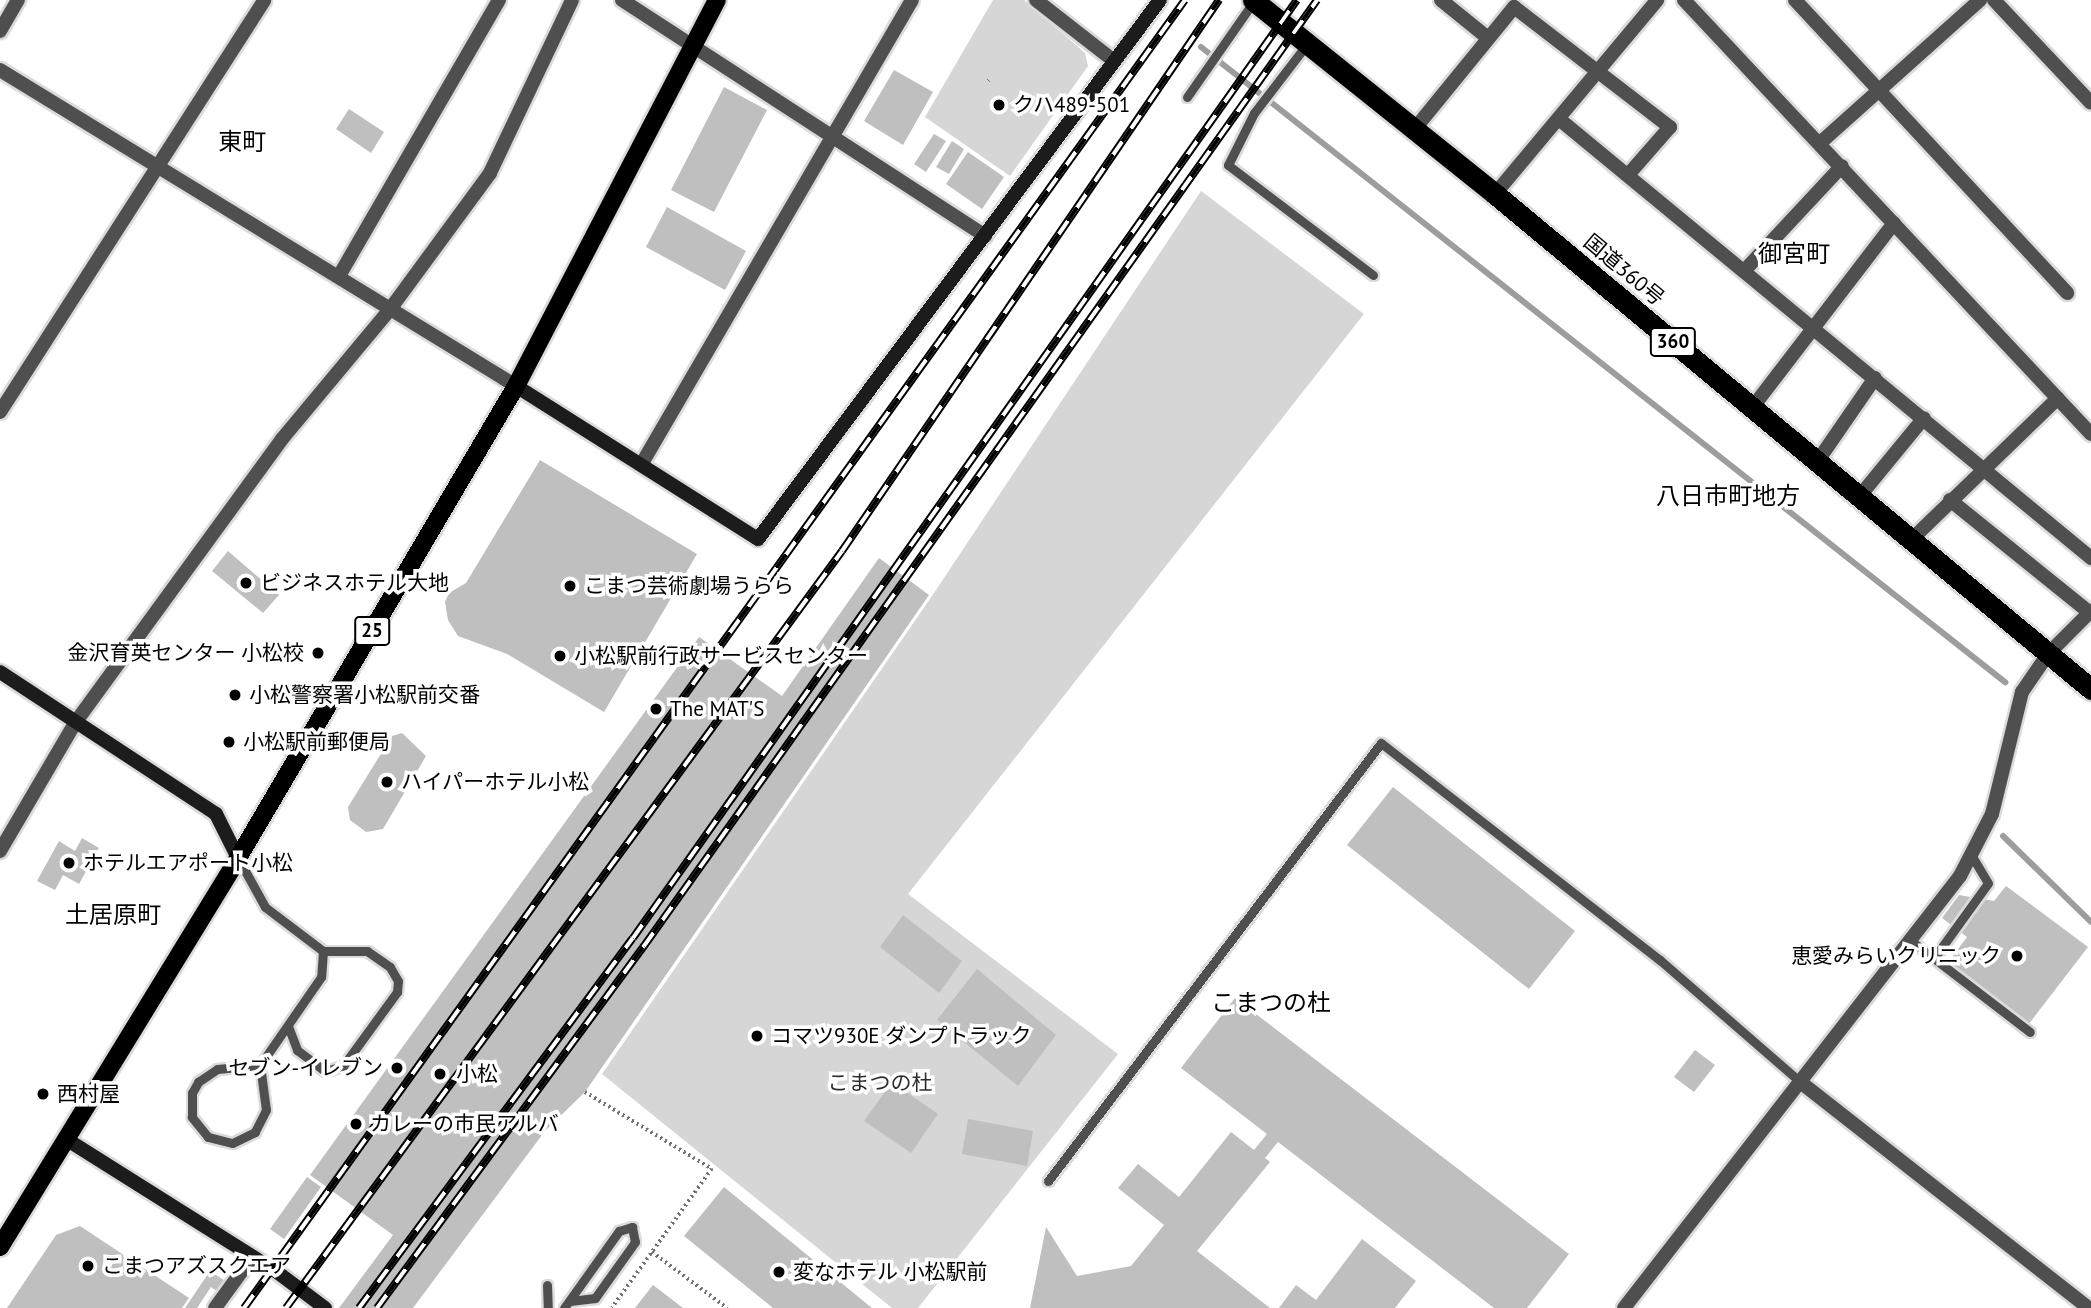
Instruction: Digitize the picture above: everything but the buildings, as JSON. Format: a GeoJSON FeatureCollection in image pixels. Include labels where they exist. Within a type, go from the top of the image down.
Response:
{"type":"FeatureCollection","features":[{"type":"Feature","properties":{"kind":"highway","name":"国道360号"},"geometry":{"type":"LineString","coordinates":[[1254,0],[1413,131],[1496,194],[2091,689]]}},
{"type":"Feature","properties":{"kind":"main road","name":"25"},"geometry":{"type":"LineString","coordinates":[[0,1247],[238,858],[516,386],[717,0]]}},
{"type":"Feature","properties":{"kind":"street"},"geometry":{"type":"LineString","coordinates":[[0,31],[18,0]]}},
{"type":"Feature","properties":{"kind":"street"},"geometry":{"type":"LineString","coordinates":[[0,412],[264,0]]}},
{"type":"Feature","properties":{"kind":"street"},"geometry":{"type":"LineString","coordinates":[[339,276],[499,0]]}},
{"type":"Feature","properties":{"kind":"street"},"geometry":{"type":"LineString","coordinates":[[0,851],[75,723],[282,439],[391,309],[490,173],[572,0]]}},
{"type":"Feature","properties":{"kind":"street"},"geometry":{"type":"LineString","coordinates":[[622,0],[985,236]]}},
{"type":"Feature","properties":{"kind":"street"},"geometry":{"type":"LineString","coordinates":[[641,466],[836,138],[912,0]]}},
{"type":"Feature","properties":{"kind":"street"},"geometry":{"type":"LineString","coordinates":[[1036,0],[1114,61]]}},
{"type":"Feature","properties":{"kind":"street"},"geometry":{"type":"LineString","coordinates":[[0,70],[339,276],[758,539],[1160,0]]}},
{"type":"Feature","properties":{"kind":"street"},"geometry":{"type":"LineString","coordinates":[[1441,0],[1488,38]]}},
{"type":"Feature","properties":{"kind":"street"},"geometry":{"type":"LineString","coordinates":[[1496,194],[1657,0]]}},
{"type":"Feature","properties":{"kind":"street"},"geometry":{"type":"LineString","coordinates":[[1684,0],[2090,430]]}},
{"type":"Feature","properties":{"kind":"street"},"geometry":{"type":"LineString","coordinates":[[1795,0],[2067,293]]}},
{"type":"Feature","properties":{"kind":"street"},"geometry":{"type":"LineString","coordinates":[[1820,143],[1980,0]]}},
{"type":"Feature","properties":{"kind":"street"},"geometry":{"type":"LineString","coordinates":[[1994,0],[2091,103]]}},
{"type":"Feature","properties":{"kind":"street"},"geometry":{"type":"LineString","coordinates":[[1413,131],[1514,7],[1670,127],[1628,175]]}},
{"type":"Feature","properties":{"kind":"street"},"geometry":{"type":"LineString","coordinates":[[1559,119],[1815,327],[2091,558]]}},
{"type":"Feature","properties":{"kind":"street"},"geometry":{"type":"LineString","coordinates":[[1745,270],[1842,166]]}},
{"type":"Feature","properties":{"kind":"street"},"geometry":{"type":"LineString","coordinates":[[1752,408],[1894,223]]}},
{"type":"Feature","properties":{"kind":"street"},"geometry":{"type":"LineString","coordinates":[[1816,462],[1875,378]]}},
{"type":"Feature","properties":{"kind":"street"},"geometry":{"type":"LineString","coordinates":[[1911,540],[1982,467],[2058,398]]}},
{"type":"Feature","properties":{"kind":"street"},"geometry":{"type":"LineString","coordinates":[[1859,497],[1924,418]]}},
{"type":"Feature","properties":{"kind":"street"},"geometry":{"type":"LineString","coordinates":[[1624,1308],[1910,940],[1972,856],[2001,786],[2022,692],[2048,654],[2090,612],[1950,500]]}},
{"type":"Feature","properties":{"kind":"street"},"geometry":{"type":"LineString","coordinates":[[0,672],[216,814],[238,858]]}},
{"type":"Feature","properties":{"kind":"street"},"geometry":{"type":"LineString","coordinates":[[1799,1081],[2089,1308]]}},
{"type":"Feature","properties":{"kind":"street"},"geometry":{"type":"LineString","coordinates":[[66,1139],[252,1257],[325,1308]]}},
{"type":"Feature","properties":{"kind":"street"},"geometry":{"type":"LineString","coordinates":[[215,1308],[252,1257]]}},
{"type":"Feature","properties":{"kind":"lane"},"geometry":{"type":"LineString","coordinates":[[1187,97],[1254,0]]}},
{"type":"Feature","properties":{"kind":"lane"},"geometry":{"type":"LineString","coordinates":[[1307,44],[1254,113],[1228,165],[1373,275]]}},
{"type":"Feature","properties":{"kind":"lane"},"geometry":{"type":"LineString","coordinates":[[1048,1181],[1381,743],[1660,960],[1799,1081]]}},
{"type":"Feature","properties":{"kind":"lane"},"geometry":{"type":"LineString","coordinates":[[1934,958],[1988,883],[1972,856]]}},
{"type":"Feature","properties":{"kind":"lane"},"geometry":{"type":"LineString","coordinates":[[238,858],[265,907],[323,951],[367,951],[390,967],[398,981],[397,992],[343,1066],[325,1071],[297,1050],[288,1026]]}},
{"type":"Feature","properties":{"kind":"lane"},"geometry":{"type":"LineString","coordinates":[[1910,940],[2030,1032]]}},
{"type":"Feature","properties":{"kind":"lane"},"geometry":{"type":"LineString","coordinates":[[260,1065],[217,1069],[198,1082],[190,1105],[192,1117],[208,1137],[232,1143],[255,1132],[266,1110],[260,1065],[321,977],[323,951]]}},
{"type":"Feature","properties":{"kind":"lane"},"geometry":{"type":"LineString","coordinates":[[632,1227],[635,1242],[595,1298],[567,1304],[619,1231],[632,1227]]}},
{"type":"Feature","properties":{"kind":"lane"},"geometry":{"type":"LineString","coordinates":[[547,1286],[548,1308]]}},
{"type":"Feature","properties":{"kind":"path"},"geometry":{"type":"LineString","coordinates":[[585,1092],[712,1170],[612,1308]]}},
{"type":"Feature","properties":{"kind":"path"},"geometry":{"type":"LineString","coordinates":[[652,1252],[727,1308]]}},
{"type":"Feature","properties":{"kind":"green space"},"geometry":{"type":"Polygon","coordinates":[[[993,0],[1024,0],[1085,53],[1088,66],[1010,176],[925,117],[993,0]]]}},
{"type":"Feature","properties":{"kind":"green space","name":"こまつの杜"},"geometry":{"type":"Polygon","coordinates":[[[1201,191],[1364,314],[908,894],[1118,1054],[918,1308],[892,1308],[602,1074],[932,596],[1201,191]]]}},
{"type":"Feature","properties":{"kind":"waterway"},"geometry":{"type":"LineString","coordinates":[[1201,47],[2005,682]]}},
{"type":"Feature","properties":{"kind":"waterway"},"geometry":{"type":"LineString","coordinates":[[2003,836],[2091,922]]}},
{"type":"Feature","properties":{"kind":"railway"},"geometry":{"type":"LineString","coordinates":[[244,1308],[1185,0]]}},
{"type":"Feature","properties":{"kind":"railway"},"geometry":{"type":"LineString","coordinates":[[286,1308],[842,551],[1219,0]]}},
{"type":"Feature","properties":{"kind":"railway"},"geometry":{"type":"LineString","coordinates":[[359,1308],[633,938],[1297,0]]}},
{"type":"Feature","properties":{"kind":"railway"},"geometry":{"type":"LineString","coordinates":[[377,1308],[644,946],[1317,0]]}},
{"type":"Feature","properties":{"kind":"place","name":"クハ489-501"},"geometry":{"type":"Point","coordinates":[999,105]}},
{"type":"Feature","properties":{"kind":"place","name":"ビジネスホテル大地"},"geometry":{"type":"Point","coordinates":[246,583]}},
{"type":"Feature","properties":{"kind":"place","name":"こまつ芸術劇場うらら"},"geometry":{"type":"Point","coordinates":[570,586]}},
{"type":"Feature","properties":{"kind":"place","name":"金沢育英センター 小松校"},"geometry":{"type":"Point","coordinates":[318,653]}},
{"type":"Feature","properties":{"kind":"place","name":"小松駅前行政サービスセンター"},"geometry":{"type":"Point","coordinates":[560,656]}},
{"type":"Feature","properties":{"kind":"place","name":"小松警察署小松駅前交番"},"geometry":{"type":"Point","coordinates":[235,695]}},
{"type":"Feature","properties":{"kind":"place","name":"The MAT'S"},"geometry":{"type":"Point","coordinates":[656,709]}},
{"type":"Feature","properties":{"kind":"place","name":"小松駅前郵便局"},"geometry":{"type":"Point","coordinates":[229,742]}},
{"type":"Feature","properties":{"kind":"place","name":"ハイパーホテル小松"},"geometry":{"type":"Point","coordinates":[387,782]}},
{"type":"Feature","properties":{"kind":"place","name":"ホテルエアポート小松"},"geometry":{"type":"Point","coordinates":[69,863]}},
{"type":"Feature","properties":{"kind":"place","name":"恵愛みらいクリニック"},"geometry":{"type":"Point","coordinates":[2017,956]}},
{"type":"Feature","properties":{"kind":"place","name":"コマツ930E ダンプトラック"},"geometry":{"type":"Point","coordinates":[757,1036]}},
{"type":"Feature","properties":{"kind":"place","name":"セブン-イレブン"},"geometry":{"type":"Point","coordinates":[397,1068]}},
{"type":"Feature","properties":{"kind":"place","name":"小松"},"geometry":{"type":"Point","coordinates":[440,1074]}},
{"type":"Feature","properties":{"kind":"place","name":"西村屋"},"geometry":{"type":"Point","coordinates":[43,1094]}},
{"type":"Feature","properties":{"kind":"place","name":"カレーの市民アルバ"},"geometry":{"type":"Point","coordinates":[356,1124]}},
{"type":"Feature","properties":{"kind":"place","name":"こまつアズスクエア"},"geometry":{"type":"Point","coordinates":[88,1266]}},
{"type":"Feature","properties":{"kind":"place","name":"変なホテル 小松駅前"},"geometry":{"type":"Point","coordinates":[779,1272]}},
{"type":"Feature","properties":{"kind":"district","name":"東町"},"geometry":{"type":"Point","coordinates":[242,142]}},
{"type":"Feature","properties":{"kind":"district","name":"御宮町"},"geometry":{"type":"Point","coordinates":[1794,254]}},
{"type":"Feature","properties":{"kind":"district","name":"八日市町地方"},"geometry":{"type":"Point","coordinates":[1728,496]}},
{"type":"Feature","properties":{"kind":"district","name":"土居原町"},"geometry":{"type":"Point","coordinates":[113,915]}},
{"type":"Feature","properties":{"kind":"district","name":"こまつの杜"},"geometry":{"type":"Point","coordinates":[1271,1003]}}]}
